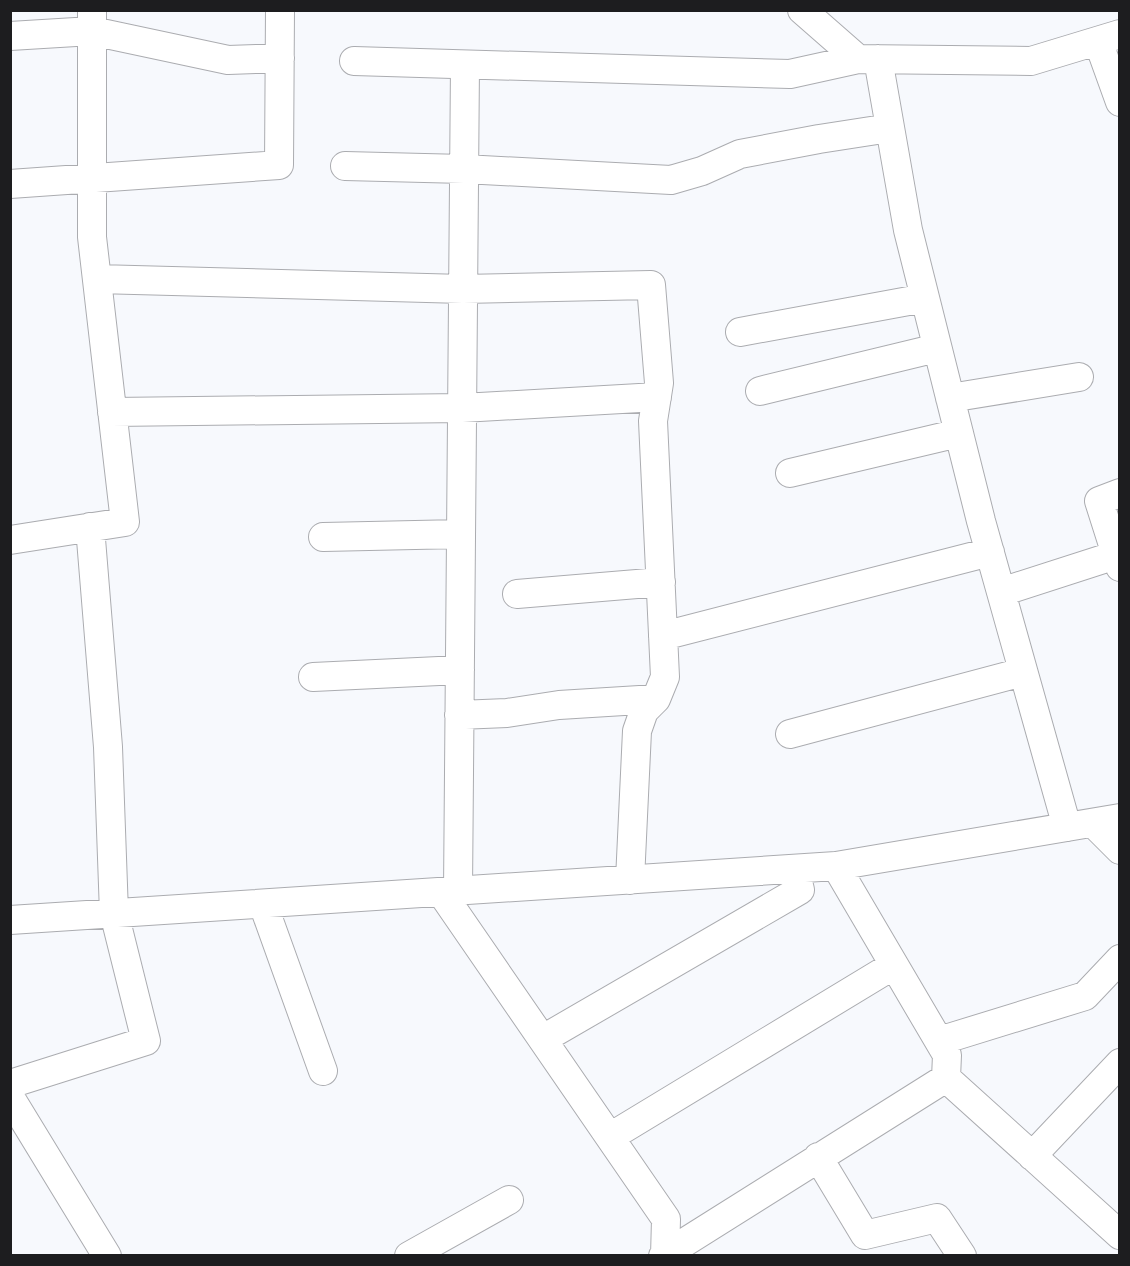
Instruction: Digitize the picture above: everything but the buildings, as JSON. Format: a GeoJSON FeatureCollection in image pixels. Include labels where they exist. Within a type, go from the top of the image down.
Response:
{"type":"FeatureCollection","features":[{"type":"Feature","properties":{"kind":"street"},"geometry":{"type":"LineString","coordinates":[[10,184],[279,165],[280,10]]}},
{"type":"Feature","properties":{"kind":"street"},"geometry":{"type":"LineString","coordinates":[[801,10],[868,59],[890,128],[908,230],[1023,672],[1093,823],[1119,850]]}},
{"type":"Feature","properties":{"kind":"street"},"geometry":{"type":"LineString","coordinates":[[10,36],[92,21],[228,60],[280,58]]}},
{"type":"Feature","properties":{"kind":"street"},"geometry":{"type":"LineString","coordinates":[[10,540],[125,522],[92,237],[92,21]]}},
{"type":"Feature","properties":{"kind":"street"},"geometry":{"type":"LineString","coordinates":[[354,61],[789,74],[868,59],[1031,61],[1108,38],[1119,102]]}},
{"type":"Feature","properties":{"kind":"street"},"geometry":{"type":"LineString","coordinates":[[465,65],[459,715],[450,891],[543,1039],[666,1219],[664,1255]]}},
{"type":"Feature","properties":{"kind":"street"},"geometry":{"type":"LineString","coordinates":[[345,166],[464,169],[671,180],[702,171],[740,154],[890,128]]}},
{"type":"Feature","properties":{"kind":"street"},"geometry":{"type":"LineString","coordinates":[[97,279],[463,288],[651,285],[659,383],[653,421],[665,677],[656,699],[644,711],[637,731],[630,880]]}},
{"type":"Feature","properties":{"kind":"street"},"geometry":{"type":"LineString","coordinates":[[740,332],[925,298]]}},
{"type":"Feature","properties":{"kind":"street"},"geometry":{"type":"LineString","coordinates":[[760,391],[938,348]]}},
{"type":"Feature","properties":{"kind":"street"},"geometry":{"type":"LineString","coordinates":[[950,398],[1079,377]]}},
{"type":"Feature","properties":{"kind":"street"},"geometry":{"type":"LineString","coordinates":[[112,412],[462,408],[657,397]]}},
{"type":"Feature","properties":{"kind":"street"},"geometry":{"type":"LineString","coordinates":[[790,473],[959,433]]}},
{"type":"Feature","properties":{"kind":"street"},"geometry":{"type":"LineString","coordinates":[[1001,592],[1118,561],[1099,501],[1119,493]]}},
{"type":"Feature","properties":{"kind":"street"},"geometry":{"type":"LineString","coordinates":[[90,527],[108,747],[114,914],[146,1041],[12,1097],[107,1256]]}},
{"type":"Feature","properties":{"kind":"street"},"geometry":{"type":"LineString","coordinates":[[323,537],[461,534]]}},
{"type":"Feature","properties":{"kind":"street"},"geometry":{"type":"LineString","coordinates":[[663,636],[990,552]]}},
{"type":"Feature","properties":{"kind":"street"},"geometry":{"type":"LineString","coordinates":[[517,594],[661,582]]}},
{"type":"Feature","properties":{"kind":"street"},"geometry":{"type":"LineString","coordinates":[[313,677],[459,669]]}},
{"type":"Feature","properties":{"kind":"street"},"geometry":{"type":"LineString","coordinates":[[790,734],[1023,672]]}},
{"type":"Feature","properties":{"kind":"street"},"geometry":{"type":"LineString","coordinates":[[459,715],[507,713],[559,705],[656,699]]}},
{"type":"Feature","properties":{"kind":"street"},"geometry":{"type":"LineString","coordinates":[[10,920],[836,866],[1093,823]]}},
{"type":"Feature","properties":{"kind":"street"},"geometry":{"type":"LineString","coordinates":[[836,866],[947,1055],[946,1078]]}},
{"type":"Feature","properties":{"kind":"street"},"geometry":{"type":"LineString","coordinates":[[543,1039],[800,890],[795,869]]}},
{"type":"Feature","properties":{"kind":"street"},"geometry":{"type":"LineString","coordinates":[[263,904],[323,1071]]}},
{"type":"Feature","properties":{"kind":"street"},"geometry":{"type":"LineString","coordinates":[[939,1041],[1085,996],[1119,959]]}},
{"type":"Feature","properties":{"kind":"street"},"geometry":{"type":"LineString","coordinates":[[610,1137],[894,964]]}},
{"type":"Feature","properties":{"kind":"street"},"geometry":{"type":"LineString","coordinates":[[1032,1156],[1119,1063]]}},
{"type":"Feature","properties":{"kind":"street"},"geometry":{"type":"LineString","coordinates":[[946,1078],[1119,1235]]}},
{"type":"Feature","properties":{"kind":"street"},"geometry":{"type":"LineString","coordinates":[[664,1255],[946,1078]]}},
{"type":"Feature","properties":{"kind":"street"},"geometry":{"type":"LineString","coordinates":[[818,1157],[865,1235],[937,1218],[962,1256]]}},
{"type":"Feature","properties":{"kind":"street"},"geometry":{"type":"LineString","coordinates":[[409,1256],[509,1200]]}}]}
